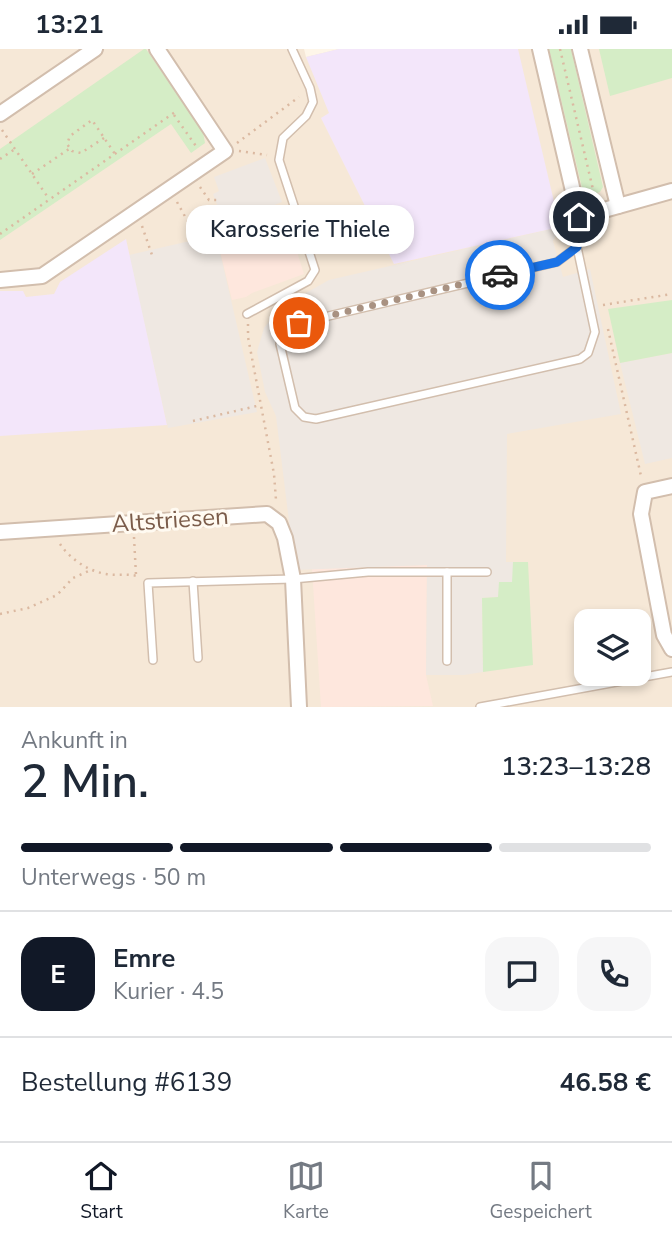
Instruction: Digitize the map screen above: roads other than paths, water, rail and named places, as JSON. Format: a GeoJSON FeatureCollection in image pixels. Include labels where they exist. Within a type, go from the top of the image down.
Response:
{"type":"FeatureCollection","features":[{"type":"Feature","properties":{"kind":"street"},"geometry":{"type":"LineString","coordinates":[[0,114],[95,49]]}},
{"type":"Feature","properties":{"kind":"street"},"geometry":{"type":"LineString","coordinates":[[0,280],[42,276],[225,151],[157,49]]}},
{"type":"Feature","properties":{"kind":"street"},"geometry":{"type":"LineString","coordinates":[[540,49],[579,217],[672,191]]}},
{"type":"Feature","properties":{"kind":"street"},"geometry":{"type":"LineString","coordinates":[[580,49],[618,206]]}},
{"type":"Feature","properties":{"kind":"street"},"geometry":{"type":"LineString","coordinates":[[672,486],[645,492],[641,515],[664,635],[672,649]]}},
{"type":"Feature","properties":{"kind":"street","name":"Altstriesen"},"geometry":{"type":"LineString","coordinates":[[0,532],[267,514],[279,523],[285,538],[293,579],[299,707]]}},
{"type":"Feature","properties":{"kind":"lane"},"geometry":{"type":"LineString","coordinates":[[247,314],[308,281],[315,270],[282,177],[279,160],[283,138],[306,116],[313,102],[310,88],[292,49]]}},
{"type":"Feature","properties":{"kind":"lane"},"geometry":{"type":"LineString","coordinates":[[577,247],[557,262],[299,323],[280,344],[295,408],[304,417],[316,419],[580,359],[588,353],[595,332],[577,247],[579,217]]}},
{"type":"Feature","properties":{"kind":"lane"},"geometry":{"type":"LineString","coordinates":[[153,660],[148,583],[293,579],[368,572],[487,572]]}},
{"type":"Feature","properties":{"kind":"lane"},"geometry":{"type":"LineString","coordinates":[[447,572],[447,661]]}},
{"type":"Feature","properties":{"kind":"lane"},"geometry":{"type":"LineString","coordinates":[[193,581],[198,658]]}},
{"type":"Feature","properties":{"kind":"lane"},"geometry":{"type":"LineString","coordinates":[[480,707],[672,672]]}},
{"type":"Feature","properties":{"kind":"place","name":"Karosserie Thiele"},"geometry":{"type":"Point","coordinates":[299,323]}}]}
